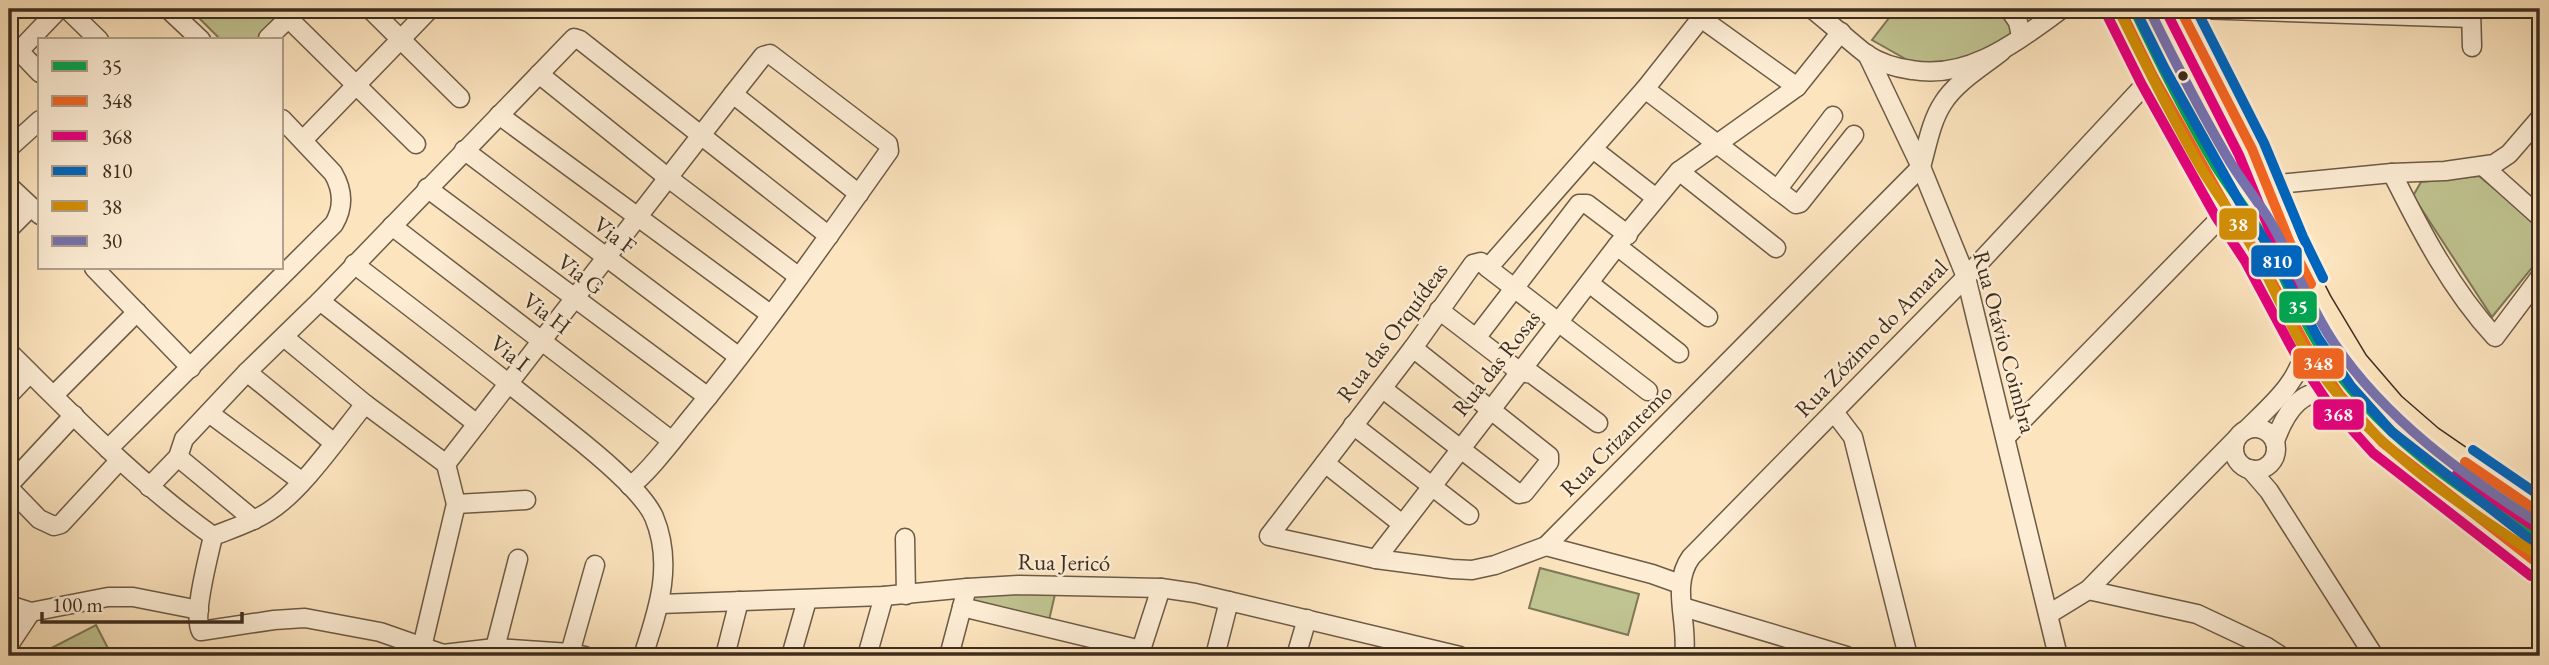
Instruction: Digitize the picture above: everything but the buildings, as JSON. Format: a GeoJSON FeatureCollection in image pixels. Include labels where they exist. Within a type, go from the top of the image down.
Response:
{"type":"FeatureCollection","features":[{"type":"Feature","properties":{"kind":"main road"},"geometry":{"type":"LineString","coordinates":[[2120,9],[2153,76],[2228,210],[2258,254],[2306,345],[2340,396],[2382,442],[2540,565]]}},
{"type":"Feature","properties":{"kind":"main road"},"geometry":{"type":"LineString","coordinates":[[2181,11],[2252,149],[2290,243],[2350,353],[2393,405],[2431,438],[2540,513]]}},
{"type":"Feature","properties":{"kind":"street"},"geometry":{"type":"LineString","coordinates":[[38,71],[14,46],[59,9]]}},
{"type":"Feature","properties":{"kind":"street"},"geometry":{"type":"LineString","coordinates":[[67,9],[98,38]]}},
{"type":"Feature","properties":{"kind":"street"},"geometry":{"type":"LineString","coordinates":[[169,9],[199,38]]}},
{"type":"Feature","properties":{"kind":"street"},"geometry":{"type":"LineString","coordinates":[[370,9],[460,98]]}},
{"type":"Feature","properties":{"kind":"street"},"geometry":{"type":"LineString","coordinates":[[303,140],[430,9]]}},
{"type":"Feature","properties":{"kind":"street"},"geometry":{"type":"LineString","coordinates":[[1812,9],[1867,54],[1889,66],[1923,72],[1943,72],[1969,66],[2002,51]]}},
{"type":"Feature","properties":{"kind":"street"},"geometry":{"type":"LineString","coordinates":[[2009,9],[2018,22],[2021,36]]}},
{"type":"Feature","properties":{"kind":"street"},"geometry":{"type":"LineString","coordinates":[[2034,9],[2044,15],[2058,11]]}},
{"type":"Feature","properties":{"kind":"street"},"geometry":{"type":"LineString","coordinates":[[2181,11],[2198,9],[2471,13],[2472,47]]}},
{"type":"Feature","properties":{"kind":"street"},"geometry":{"type":"LineString","coordinates":[[1921,167],[1938,112],[1954,89],[2021,36],[2058,11]]}},
{"type":"Feature","properties":{"kind":"street"},"geometry":{"type":"LineString","coordinates":[[268,38],[293,14],[356,85],[416,144]]}},
{"type":"Feature","properties":{"kind":"street","name":"Rua das Orquídeas"},"geometry":{"type":"LineString","coordinates":[[1269,536],[1413,348],[1473,264],[1481,262],[1488,268],[1646,89],[1702,20],[1797,87]]}},
{"type":"Feature","properties":{"kind":"street","name":"Rua das Rosas"},"geometry":{"type":"LineString","coordinates":[[1376,559],[1679,171],[1797,87],[1842,32]]}},
{"type":"Feature","properties":{"kind":"street"},"geometry":{"type":"LineString","coordinates":[[149,486],[178,457],[184,439],[247,372],[320,301],[574,38],[580,40],[829,236]]}},
{"type":"Feature","properties":{"kind":"street"},"geometry":{"type":"LineString","coordinates":[[446,464],[667,177],[763,56],[768,54],[889,146],[889,151],[739,357],[672,440],[630,486]]}},
{"type":"Feature","properties":{"kind":"street","name":"Rua Otávio Coimbra"},"geometry":{"type":"LineString","coordinates":[[1867,54],[1921,167],[1966,277],[2057,656]]}},
{"type":"Feature","properties":{"kind":"street"},"geometry":{"type":"LineString","coordinates":[[539,74],[667,177],[799,277]]}},
{"type":"Feature","properties":{"kind":"street","name":"Rua Zózimo do Amaral"},"geometry":{"type":"LineString","coordinates":[[1680,584],[1691,557],[1966,277],[2153,76]]}},
{"type":"Feature","properties":{"kind":"street"},"geometry":{"type":"LineString","coordinates":[[1646,89],[1791,202],[1800,204],[1854,135]]}},
{"type":"Feature","properties":{"kind":"street"},"geometry":{"type":"LineString","coordinates":[[733,94],[859,194]]}},
{"type":"Feature","properties":{"kind":"street"},"geometry":{"type":"LineString","coordinates":[[499,115],[771,314]]}},
{"type":"Feature","properties":{"kind":"street"},"geometry":{"type":"LineString","coordinates":[[1777,190],[1833,116]]}},
{"type":"Feature","properties":{"kind":"street"},"geometry":{"type":"LineString","coordinates":[[2267,185],[2392,173],[2445,171],[2494,164],[2509,154],[2540,118]]}},
{"type":"Feature","properties":{"kind":"street"},"geometry":{"type":"LineString","coordinates":[[74,415],[9,486],[39,519],[54,526],[61,524],[113,455],[191,368],[334,224],[342,202],[338,181],[284,121]]}},
{"type":"Feature","properties":{"kind":"street"},"geometry":{"type":"LineString","coordinates":[[9,148],[38,122]]}},
{"type":"Feature","properties":{"kind":"street"},"geometry":{"type":"LineString","coordinates":[[1593,149],[1656,198]]}},
{"type":"Feature","properties":{"kind":"street","name":"Via F"},"geometry":{"type":"LineString","coordinates":[[464,150],[739,357]]}},
{"type":"Feature","properties":{"kind":"street"},"geometry":{"type":"LineString","coordinates":[[2483,166],[2540,217]]}},
{"type":"Feature","properties":{"kind":"street","name":"Rua Crizantemo"},"geometry":{"type":"LineString","coordinates":[[1269,536],[1376,559],[1472,570],[1495,565],[1546,546],[1921,167]]}},
{"type":"Feature","properties":{"kind":"street"},"geometry":{"type":"LineString","coordinates":[[1679,171],[1776,248]]}},
{"type":"Feature","properties":{"kind":"street"},"geometry":{"type":"LineString","coordinates":[[2392,173],[2415,220],[2452,281],[2495,337],[2540,277]]}},
{"type":"Feature","properties":{"kind":"street"},"geometry":{"type":"LineString","coordinates":[[9,186],[36,211],[9,229]]}},
{"type":"Feature","properties":{"kind":"street","name":"Via G"},"geometry":{"type":"LineString","coordinates":[[427,188],[708,397]]}},
{"type":"Feature","properties":{"kind":"street"},"geometry":{"type":"LineString","coordinates":[[1476,338],[1582,203],[1708,317]]}},
{"type":"Feature","properties":{"kind":"street"},"geometry":{"type":"LineString","coordinates":[[2006,437],[2228,210]]}},
{"type":"Feature","properties":{"kind":"street","name":"Via H"},"geometry":{"type":"LineString","coordinates":[[392,226],[672,440]]}},
{"type":"Feature","properties":{"kind":"street","name":"Via I"},"geometry":{"type":"LineString","coordinates":[[354,264],[586,446],[630,486],[650,511],[659,533],[664,578],[660,604],[643,656]]}},
{"type":"Feature","properties":{"kind":"street"},"geometry":{"type":"LineString","coordinates":[[1488,268],[1648,391]]}},
{"type":"Feature","properties":{"kind":"street"},"geometry":{"type":"LineString","coordinates":[[96,270],[191,368]]}},
{"type":"Feature","properties":{"kind":"street"},"geometry":{"type":"LineString","coordinates":[[1590,283],[1679,353]]}},
{"type":"Feature","properties":{"kind":"street"},"geometry":{"type":"LineString","coordinates":[[320,301],[477,424]]}},
{"type":"Feature","properties":{"kind":"street"},"geometry":{"type":"LineString","coordinates":[[1439,310],[1520,372],[1532,374],[1598,423]]}},
{"type":"Feature","properties":{"kind":"street"},"geometry":{"type":"LineString","coordinates":[[54,396],[137,312]]}},
{"type":"Feature","properties":{"kind":"street"},"geometry":{"type":"LineString","coordinates":[[284,337],[365,404],[446,464],[456,504],[422,647]]}},
{"type":"Feature","properties":{"kind":"street"},"geometry":{"type":"LineString","coordinates":[[2049,614],[2088,590],[2287,390],[2301,366],[2306,345]]}},
{"type":"Feature","properties":{"kind":"street"},"geometry":{"type":"LineString","coordinates":[[1382,389],[1519,494],[1524,493],[1550,458],[1413,348]]}},
{"type":"Feature","properties":{"kind":"street"},"geometry":{"type":"LineString","coordinates":[[9,352],[113,455],[173,508],[213,536]]}},
{"type":"Feature","properties":{"kind":"street"},"geometry":{"type":"LineString","coordinates":[[247,372],[334,443]]}},
{"type":"Feature","properties":{"kind":"street"},"geometry":{"type":"LineString","coordinates":[[9,395],[30,373]]}},
{"type":"Feature","properties":{"kind":"street"},"geometry":{"type":"LineString","coordinates":[[2269,491],[2275,440],[2282,420],[2297,403],[2310,394],[2320,391],[2340,396]]}},
{"type":"Feature","properties":{"kind":"street"},"geometry":{"type":"LineString","coordinates":[[213,536],[270,511],[301,481],[365,404]]}},
{"type":"Feature","properties":{"kind":"street"},"geometry":{"type":"LineString","coordinates":[[1834,411],[1853,437],[1908,656]]}},
{"type":"Feature","properties":{"kind":"street"},"geometry":{"type":"LineString","coordinates":[[209,413],[301,481]]}},
{"type":"Feature","properties":{"kind":"street"},"geometry":{"type":"LineString","coordinates":[[1353,425],[1469,515]]}},
{"type":"Feature","properties":{"kind":"street"},"geometry":{"type":"LineString","coordinates":[[2275,440],[2259,428],[2241,434],[2234,451],[2244,466],[2269,491],[2374,656]]}},
{"type":"Feature","properties":{"kind":"street"},"geometry":{"type":"LineString","coordinates":[[178,457],[254,520]]}},
{"type":"Feature","properties":{"kind":"street"},"geometry":{"type":"LineString","coordinates":[[2207,472],[2244,466],[2263,468],[2273,460]]}},
{"type":"Feature","properties":{"kind":"street"},"geometry":{"type":"LineString","coordinates":[[1325,463],[1402,524]]}},
{"type":"Feature","properties":{"kind":"street"},"geometry":{"type":"LineString","coordinates":[[456,504],[526,500]]}},
{"type":"Feature","properties":{"kind":"street"},"geometry":{"type":"LineString","coordinates":[[213,536],[199,610],[198,626],[201,631],[305,618],[380,632],[440,655],[495,648],[578,654],[595,565]]}},
{"type":"Feature","properties":{"kind":"street"},"geometry":{"type":"LineString","coordinates":[[905,538],[906,595]]}},
{"type":"Feature","properties":{"kind":"street"},"geometry":{"type":"LineString","coordinates":[[1546,546],[1680,584],[1684,656]]}},
{"type":"Feature","properties":{"kind":"street"},"geometry":{"type":"LineString","coordinates":[[495,648],[519,559]]}},
{"type":"Feature","properties":{"kind":"street","name":"Rua Jericó"},"geometry":{"type":"LineString","coordinates":[[660,604],[906,595],[1019,585],[1161,588],[1229,601],[1460,656]]}},
{"type":"Feature","properties":{"kind":"street"},"geometry":{"type":"LineString","coordinates":[[949,656],[967,588]]}},
{"type":"Feature","properties":{"kind":"street"},"geometry":{"type":"LineString","coordinates":[[962,607],[1140,653],[1161,588]]}},
{"type":"Feature","properties":{"kind":"street"},"geometry":{"type":"LineString","coordinates":[[2088,590],[2197,614],[2281,656]]}},
{"type":"Feature","properties":{"kind":"street"},"geometry":{"type":"LineString","coordinates":[[867,656],[884,596]]}},
{"type":"Feature","properties":{"kind":"street"},"geometry":{"type":"LineString","coordinates":[[9,606],[31,612],[108,597],[133,597],[199,610]]}},
{"type":"Feature","properties":{"kind":"street"},"geometry":{"type":"LineString","coordinates":[[791,656],[807,600]]}},
{"type":"Feature","properties":{"kind":"street"},"geometry":{"type":"LineString","coordinates":[[724,656],[740,601]]}},
{"type":"Feature","properties":{"kind":"street"},"geometry":{"type":"LineString","coordinates":[[1215,656],[1229,601]]}},
{"type":"Feature","properties":{"kind":"street"},"geometry":{"type":"LineString","coordinates":[[1683,607],[1846,656]]}},
{"type":"Feature","properties":{"kind":"street"},"geometry":{"type":"LineString","coordinates":[[9,645],[31,612]]}},
{"type":"Feature","properties":{"kind":"street"},"geometry":{"type":"LineString","coordinates":[[1296,656],[1307,620]]}},
{"type":"Feature","properties":{"kind":"green space"},"geometry":{"type":"Polygon","coordinates":[[[207,9],[293,9],[263,38],[219,38],[198,17],[207,9]]]}},
{"type":"Feature","properties":{"kind":"green space"},"geometry":{"type":"Polygon","coordinates":[[[1896,9],[2003,9],[2015,36],[1971,58],[1918,66],[1872,40],[1896,9]]]}},
{"type":"Feature","properties":{"kind":"green space"},"geometry":{"type":"Polygon","coordinates":[[[2479,176],[2540,226],[2540,258],[2492,317],[2413,196],[2421,182],[2479,176]]]}},
{"type":"Feature","properties":{"kind":"green space"},"geometry":{"type":"Polygon","coordinates":[[[1540,568],[1639,594],[1628,635],[1529,608],[1540,568]]]}},
{"type":"Feature","properties":{"kind":"green space"},"geometry":{"type":"Polygon","coordinates":[[[1056,590],[1047,629],[965,598],[1010,592],[1056,590]]]}},
{"type":"Feature","properties":{"kind":"green space"},"geometry":{"type":"Polygon","coordinates":[[[96,625],[112,656],[36,656],[96,625]]]}},
{"type":"Feature","properties":{"kind":"transit line","name":"348"},"geometry":{"type":"LineString","coordinates":[[2120,9],[2153,76],[2228,210],[2257,254],[2306,345],[2340,395],[2382,442],[2540,565]]}},
{"type":"Feature","properties":{"kind":"transit line","name":"35"},"geometry":{"type":"LineString","coordinates":[[2134,9],[2204,146],[2257,227],[2312,334],[2343,379],[2366,407],[2420,456],[2449,479],[2540,540]]}},
{"type":"Feature","properties":{"kind":"transit line","name":"810"},"geometry":{"type":"LineString","coordinates":[[2135,9],[2165,69],[2240,203],[2269,247],[2318,338],[2351,386],[2392,432],[2540,547]]}},
{"type":"Feature","properties":{"kind":"transit line","name":"30"},"geometry":{"type":"LineString","coordinates":[[2149,9],[2216,137],[2236,172],[2270,221],[2325,328],[2355,371],[2377,397],[2428,444],[2455,466],[2540,524]]}},
{"type":"Feature","properties":{"kind":"transit line","name":"348"},"geometry":{"type":"LineString","coordinates":[[2180,9],[2252,149],[2290,243],[2311,284]]}},
{"type":"Feature","properties":{"kind":"transit line","name":"810"},"geometry":{"type":"LineString","coordinates":[[2196,9],[2264,143],[2323,278]]}},
{"type":"Feature","properties":{"kind":"transit line","name":"368"},"geometry":{"type":"LineString","coordinates":[[2107,15],[2141,83],[2216,217],[2245,261],[2294,352],[2328,403],[2373,453],[2531,576]]}},
{"type":"Feature","properties":{"kind":"transit line","name":"38"},"geometry":{"type":"LineString","coordinates":[[2121,15],[2191,151],[2255,252],[2301,343],[2333,388],[2357,416],[2411,467],[2533,552]]}},
{"type":"Feature","properties":{"kind":"transit line","name":"368"},"geometry":{"type":"LineString","coordinates":[[2168,15],[2239,155],[2277,248],[2299,290]]}},
{"type":"Feature","properties":{"kind":"transit line","name":"810"},"geometry":{"type":"LineString","coordinates":[[2473,450],[2540,496]]}},
{"type":"Feature","properties":{"kind":"transit line","name":"348"},"geometry":{"type":"LineString","coordinates":[[2465,462],[2540,513]]}},
{"type":"Feature","properties":{"kind":"transit line","name":"368"},"geometry":{"type":"LineString","coordinates":[[2457,474],[2532,525]]}}]}
